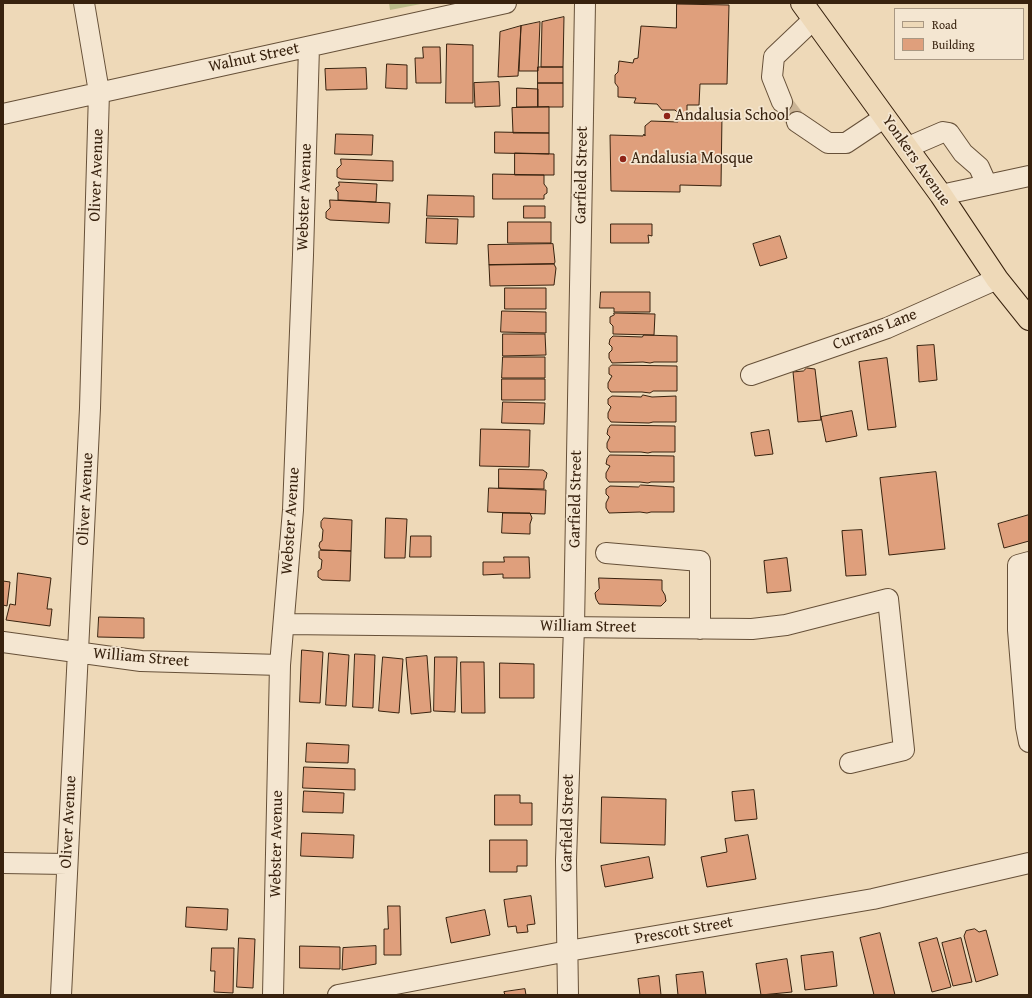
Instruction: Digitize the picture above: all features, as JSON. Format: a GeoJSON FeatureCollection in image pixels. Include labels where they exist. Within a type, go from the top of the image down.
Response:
{"type":"FeatureCollection","features":[{"type":"Feature","properties":{"kind":"main road","name":"Yonkers Avenue"},"geometry":{"type":"LineString","coordinates":[[808,11],[941,195],[997,279],[1029,319]]}},
{"type":"Feature","properties":{"kind":"street","name":"Oliver Avenue"},"geometry":{"type":"LineString","coordinates":[[61,995],[90,400],[99,92],[84,3]]}},
{"type":"Feature","properties":{"kind":"street","name":"Walnut Street"},"geometry":{"type":"LineString","coordinates":[[3,114],[506,3]]}},
{"type":"Feature","properties":{"kind":"street","name":"Garfield Street"},"geometry":{"type":"LineString","coordinates":[[568,995],[566,860],[574,627],[585,3]]}},
{"type":"Feature","properties":{"kind":"street"},"geometry":{"type":"LineString","coordinates":[[782,102],[772,77],[774,57],[808,11]]}},
{"type":"Feature","properties":{"kind":"street","name":"Webster Avenue"},"geometry":{"type":"LineString","coordinates":[[273,995],[280,665],[293,510],[309,47]]}},
{"type":"Feature","properties":{"kind":"street"},"geometry":{"type":"LineString","coordinates":[[797,122],[828,143],[846,143],[885,117]]}},
{"type":"Feature","properties":{"kind":"street"},"geometry":{"type":"LineString","coordinates":[[906,148],[943,132],[948,133],[963,153],[979,167],[987,186]]}},
{"type":"Feature","properties":{"kind":"street"},"geometry":{"type":"LineString","coordinates":[[941,195],[1029,176]]}},
{"type":"Feature","properties":{"kind":"street","name":"Currans Lane"},"geometry":{"type":"LineString","coordinates":[[751,375],[887,328],[997,279]]}},
{"type":"Feature","properties":{"kind":"street"},"geometry":{"type":"LineString","coordinates":[[606,553],[700,562],[700,629]]}},
{"type":"Feature","properties":{"kind":"street"},"geometry":{"type":"LineString","coordinates":[[1023,564],[1018,630],[1026,727],[1029,742]]}},
{"type":"Feature","properties":{"kind":"street","name":"William Street"},"geometry":{"type":"LineString","coordinates":[[284,624],[752,629],[786,624],[888,599],[904,750],[850,764]]}},
{"type":"Feature","properties":{"kind":"street","name":"William Street"},"geometry":{"type":"LineString","coordinates":[[3,642],[141,661],[280,665]]}},
{"type":"Feature","properties":{"kind":"street"},"geometry":{"type":"LineString","coordinates":[[3,863],[67,864]]}},
{"type":"Feature","properties":{"kind":"street","name":"Prescott Street"},"geometry":{"type":"LineString","coordinates":[[338,995],[568,951],[873,899],[1029,863]]}},
{"type":"Feature","properties":{"kind":"green space"},"geometry":{"type":"Polygon","coordinates":[[[389,3],[426,3],[390,10],[389,3]]]}},
{"type":"Feature","properties":{"kind":"building"},"geometry":{"type":"Polygon","coordinates":[[[677,4],[729,5],[727,84],[700,84],[699,105],[687,105],[687,114],[722,115],[721,186],[680,185],[680,192],[611,191],[610,135],[643,136],[644,134],[645,136],[645,126],[651,121],[678,122],[679,114],[675,110],[662,110],[657,104],[634,103],[636,98],[618,97],[618,87],[615,83],[615,75],[618,72],[619,61],[633,63],[634,59],[638,58],[641,26],[676,28],[677,4]]]}},
{"type":"Feature","properties":{"kind":"building"},"geometry":{"type":"Polygon","coordinates":[[[564,17],[563,67],[541,67],[542,22],[564,17]]]}},
{"type":"Feature","properties":{"kind":"building"},"geometry":{"type":"Polygon","coordinates":[[[540,22],[538,71],[519,71],[521,26],[540,22]]]}},
{"type":"Feature","properties":{"kind":"building"},"geometry":{"type":"Polygon","coordinates":[[[521,26],[518,76],[498,77],[500,32],[521,26]]]}},
{"type":"Feature","properties":{"kind":"building"},"geometry":{"type":"Polygon","coordinates":[[[447,44],[473,45],[473,103],[446,103],[447,44]]]}},
{"type":"Feature","properties":{"kind":"building"},"geometry":{"type":"Polygon","coordinates":[[[423,47],[440,47],[441,83],[416,83],[415,58],[423,58],[423,47]]]}},
{"type":"Feature","properties":{"kind":"building"},"geometry":{"type":"Polygon","coordinates":[[[387,64],[407,65],[407,89],[386,88],[387,64]]]}},
{"type":"Feature","properties":{"kind":"building"},"geometry":{"type":"Polygon","coordinates":[[[538,67],[563,67],[563,83],[538,83],[538,67]]]}},
{"type":"Feature","properties":{"kind":"building"},"geometry":{"type":"Polygon","coordinates":[[[366,68],[367,89],[326,90],[325,69],[366,68]]]}},
{"type":"Feature","properties":{"kind":"building"},"geometry":{"type":"Polygon","coordinates":[[[499,82],[500,106],[475,107],[474,83],[499,82]]]}},
{"type":"Feature","properties":{"kind":"building"},"geometry":{"type":"Polygon","coordinates":[[[538,83],[563,83],[563,107],[538,107],[538,83]]]}},
{"type":"Feature","properties":{"kind":"building"},"geometry":{"type":"Polygon","coordinates":[[[517,88],[538,89],[538,107],[517,107],[517,88]]]}},
{"type":"Feature","properties":{"kind":"building"},"geometry":{"type":"Polygon","coordinates":[[[549,107],[549,133],[513,133],[512,108],[549,107]]]}},
{"type":"Feature","properties":{"kind":"building"},"geometry":{"type":"Polygon","coordinates":[[[495,132],[549,133],[549,154],[495,153],[495,132]]]}},
{"type":"Feature","properties":{"kind":"building"},"geometry":{"type":"Polygon","coordinates":[[[336,134],[373,135],[372,155],[335,154],[336,134]]]}},
{"type":"Feature","properties":{"kind":"building"},"geometry":{"type":"Polygon","coordinates":[[[515,153],[554,154],[554,175],[515,175],[515,153]]]}},
{"type":"Feature","properties":{"kind":"building"},"geometry":{"type":"Polygon","coordinates":[[[341,159],[393,161],[393,181],[341,179],[337,177],[337,169],[341,165],[341,159]]]}},
{"type":"Feature","properties":{"kind":"building"},"geometry":{"type":"Polygon","coordinates":[[[493,174],[544,175],[544,184],[547,188],[547,193],[544,195],[544,199],[493,199],[493,174]]]}},
{"type":"Feature","properties":{"kind":"building"},"geometry":{"type":"Polygon","coordinates":[[[339,182],[377,184],[376,202],[338,200],[338,192],[336,188],[339,186],[339,182]]]}},
{"type":"Feature","properties":{"kind":"building"},"geometry":{"type":"Polygon","coordinates":[[[428,195],[474,196],[474,217],[427,216],[428,195]]]}},
{"type":"Feature","properties":{"kind":"building"},"geometry":{"type":"Polygon","coordinates":[[[330,200],[390,203],[389,223],[330,220],[326,218],[326,212],[330,208],[330,200]]]}},
{"type":"Feature","properties":{"kind":"building"},"geometry":{"type":"Polygon","coordinates":[[[524,206],[545,206],[545,218],[524,218],[524,206]]]}},
{"type":"Feature","properties":{"kind":"building"},"geometry":{"type":"Polygon","coordinates":[[[427,218],[458,219],[457,244],[426,243],[427,218]]]}},
{"type":"Feature","properties":{"kind":"building"},"geometry":{"type":"Polygon","coordinates":[[[508,222],[551,222],[551,243],[508,243],[508,222]]]}},
{"type":"Feature","properties":{"kind":"building"},"geometry":{"type":"Polygon","coordinates":[[[611,224],[652,224],[652,236],[648,235],[649,243],[611,243],[611,224]]]}},
{"type":"Feature","properties":{"kind":"building"},"geometry":{"type":"Polygon","coordinates":[[[780,236],[787,258],[760,266],[753,244],[780,236]]]}},
{"type":"Feature","properties":{"kind":"building"},"geometry":{"type":"Polygon","coordinates":[[[553,244],[554,264],[489,265],[488,245],[553,244]]]}},
{"type":"Feature","properties":{"kind":"building"},"geometry":{"type":"Polygon","coordinates":[[[554,264],[556,268],[554,285],[490,286],[489,265],[554,264]]]}},
{"type":"Feature","properties":{"kind":"building"},"geometry":{"type":"Polygon","coordinates":[[[505,288],[546,288],[546,309],[505,309],[505,288]]]}},
{"type":"Feature","properties":{"kind":"building"},"geometry":{"type":"Polygon","coordinates":[[[601,292],[650,292],[650,312],[614,312],[614,308],[600,308],[601,292]]]}},
{"type":"Feature","properties":{"kind":"building"},"geometry":{"type":"Polygon","coordinates":[[[502,311],[546,312],[546,333],[501,332],[502,311]]]}},
{"type":"Feature","properties":{"kind":"building"},"geometry":{"type":"Polygon","coordinates":[[[614,313],[655,314],[654,335],[613,334],[613,326],[610,323],[610,317],[614,315],[614,313]]]}},
{"type":"Feature","properties":{"kind":"building"},"geometry":{"type":"Polygon","coordinates":[[[503,334],[545,334],[546,355],[503,356],[503,334]]]}},
{"type":"Feature","properties":{"kind":"building"},"geometry":{"type":"Polygon","coordinates":[[[644,335],[677,336],[677,362],[612,363],[609,358],[609,353],[612,350],[612,347],[609,344],[610,339],[613,336],[642,337],[644,335]]]}},
{"type":"Feature","properties":{"kind":"building"},"geometry":{"type":"Polygon","coordinates":[[[934,345],[937,380],[919,382],[917,346],[934,345]]]}},
{"type":"Feature","properties":{"kind":"building"},"geometry":{"type":"Polygon","coordinates":[[[503,357],[545,357],[545,378],[502,378],[503,357]]]}},
{"type":"Feature","properties":{"kind":"building"},"geometry":{"type":"Polygon","coordinates":[[[887,358],[896,427],[868,430],[859,362],[887,358]]]}},
{"type":"Feature","properties":{"kind":"building"},"geometry":{"type":"Polygon","coordinates":[[[612,365],[677,366],[677,391],[653,391],[650,393],[611,392],[608,388],[608,383],[612,376],[609,374],[609,368],[612,365]]]}},
{"type":"Feature","properties":{"kind":"building"},"geometry":{"type":"Polygon","coordinates":[[[807,368],[815,369],[821,420],[798,422],[793,372],[803,371],[807,368]]]}},
{"type":"Feature","properties":{"kind":"building"},"geometry":{"type":"Polygon","coordinates":[[[502,379],[545,379],[545,400],[502,400],[502,379]]]}},
{"type":"Feature","properties":{"kind":"building"},"geometry":{"type":"Polygon","coordinates":[[[643,395],[652,397],[676,396],[676,422],[611,422],[608,418],[608,413],[611,407],[608,404],[608,399],[612,396],[641,397],[643,395]]]}},
{"type":"Feature","properties":{"kind":"building"},"geometry":{"type":"Polygon","coordinates":[[[503,402],[545,403],[544,424],[502,423],[503,402]]]}},
{"type":"Feature","properties":{"kind":"building"},"geometry":{"type":"Polygon","coordinates":[[[852,411],[857,436],[826,442],[821,417],[852,411]]]}},
{"type":"Feature","properties":{"kind":"building"},"geometry":{"type":"Polygon","coordinates":[[[611,425],[675,426],[675,452],[610,452],[607,448],[607,443],[610,437],[607,434],[611,425]]]}},
{"type":"Feature","properties":{"kind":"building"},"geometry":{"type":"Polygon","coordinates":[[[481,429],[530,430],[529,467],[480,466],[481,429]]]}},
{"type":"Feature","properties":{"kind":"building"},"geometry":{"type":"Polygon","coordinates":[[[769,430],[773,454],[755,456],[751,433],[769,430]]]}},
{"type":"Feature","properties":{"kind":"building"},"geometry":{"type":"Polygon","coordinates":[[[610,455],[674,456],[674,482],[609,482],[606,478],[606,473],[610,466],[606,464],[610,455]]]}},
{"type":"Feature","properties":{"kind":"building"},"geometry":{"type":"Polygon","coordinates":[[[499,469],[543,470],[547,473],[544,481],[544,489],[499,488],[499,469]]]}},
{"type":"Feature","properties":{"kind":"building"},"geometry":{"type":"Polygon","coordinates":[[[936,472],[945,549],[889,555],[880,478],[936,472]]]}},
{"type":"Feature","properties":{"kind":"building"},"geometry":{"type":"Polygon","coordinates":[[[641,485],[674,487],[674,512],[609,513],[606,508],[606,503],[609,497],[606,494],[606,489],[610,486],[638,487],[641,485]]]}},
{"type":"Feature","properties":{"kind":"building"},"geometry":{"type":"Polygon","coordinates":[[[489,488],[546,490],[545,514],[488,512],[489,488]]]}},
{"type":"Feature","properties":{"kind":"building"},"geometry":{"type":"Polygon","coordinates":[[[503,513],[530,513],[532,518],[530,524],[530,534],[502,533],[503,513]]]}},
{"type":"Feature","properties":{"kind":"building"},"geometry":{"type":"Polygon","coordinates":[[[1029,515],[1029,541],[1004,548],[998,524],[1029,515]]]}},
{"type":"Feature","properties":{"kind":"building"},"geometry":{"type":"Polygon","coordinates":[[[324,518],[352,520],[351,551],[321,550],[319,546],[320,542],[322,541],[323,530],[321,527],[321,522],[324,518]]]}},
{"type":"Feature","properties":{"kind":"building"},"geometry":{"type":"Polygon","coordinates":[[[386,518],[407,519],[405,558],[385,558],[386,518]]]}},
{"type":"Feature","properties":{"kind":"building"},"geometry":{"type":"Polygon","coordinates":[[[862,530],[866,575],[846,576],[842,531],[862,530]]]}},
{"type":"Feature","properties":{"kind":"building"},"geometry":{"type":"Polygon","coordinates":[[[411,536],[431,536],[431,557],[410,557],[411,536]]]}},
{"type":"Feature","properties":{"kind":"building"},"geometry":{"type":"Polygon","coordinates":[[[321,550],[351,551],[350,581],[322,580],[318,577],[318,571],[321,569],[322,560],[319,558],[319,552],[321,550]]]}},
{"type":"Feature","properties":{"kind":"building"},"geometry":{"type":"Polygon","coordinates":[[[504,557],[529,557],[530,578],[503,578],[503,574],[483,575],[483,562],[504,562],[504,557]]]}},
{"type":"Feature","properties":{"kind":"building"},"geometry":{"type":"Polygon","coordinates":[[[787,558],[791,591],[767,593],[764,561],[787,558]]]}},
{"type":"Feature","properties":{"kind":"building"},"geometry":{"type":"Polygon","coordinates":[[[18,573],[51,578],[47,609],[52,609],[50,626],[6,620],[10,604],[15,605],[18,573]]]}},
{"type":"Feature","properties":{"kind":"building"},"geometry":{"type":"Polygon","coordinates":[[[599,578],[662,580],[662,590],[666,601],[661,606],[599,604],[595,593],[599,589],[599,578]]]}},
{"type":"Feature","properties":{"kind":"building"},"geometry":{"type":"Polygon","coordinates":[[[3,581],[10,582],[7,606],[3,605],[3,581]]]}},
{"type":"Feature","properties":{"kind":"building"},"geometry":{"type":"Polygon","coordinates":[[[99,617],[144,618],[144,638],[98,637],[99,617]]]}},
{"type":"Feature","properties":{"kind":"building"},"geometry":{"type":"Polygon","coordinates":[[[302,650],[323,652],[320,703],[300,702],[302,650]]]}},
{"type":"Feature","properties":{"kind":"building"},"geometry":{"type":"Polygon","coordinates":[[[329,653],[349,655],[346,706],[326,705],[329,653]]]}},
{"type":"Feature","properties":{"kind":"building"},"geometry":{"type":"Polygon","coordinates":[[[355,654],[375,655],[373,708],[353,707],[355,654]]]}},
{"type":"Feature","properties":{"kind":"building"},"geometry":{"type":"Polygon","coordinates":[[[427,656],[431,712],[411,714],[406,658],[427,656]]]}},
{"type":"Feature","properties":{"kind":"building"},"geometry":{"type":"Polygon","coordinates":[[[383,657],[403,659],[399,713],[379,711],[383,657]]]}},
{"type":"Feature","properties":{"kind":"building"},"geometry":{"type":"Polygon","coordinates":[[[435,657],[457,657],[455,712],[434,711],[435,657]]]}},
{"type":"Feature","properties":{"kind":"building"},"geometry":{"type":"Polygon","coordinates":[[[461,662],[484,662],[485,713],[462,713],[461,662]]]}},
{"type":"Feature","properties":{"kind":"building"},"geometry":{"type":"Polygon","coordinates":[[[500,663],[534,664],[534,698],[500,698],[500,663]]]}},
{"type":"Feature","properties":{"kind":"building"},"geometry":{"type":"Polygon","coordinates":[[[307,743],[349,745],[348,763],[306,762],[307,743]]]}},
{"type":"Feature","properties":{"kind":"building"},"geometry":{"type":"Polygon","coordinates":[[[304,767],[355,769],[355,790],[303,788],[304,767]]]}},
{"type":"Feature","properties":{"kind":"building"},"geometry":{"type":"Polygon","coordinates":[[[754,790],[757,819],[735,821],[732,792],[754,790]]]}},
{"type":"Feature","properties":{"kind":"building"},"geometry":{"type":"Polygon","coordinates":[[[304,791],[344,793],[343,813],[303,812],[304,791]]]}},
{"type":"Feature","properties":{"kind":"building"},"geometry":{"type":"Polygon","coordinates":[[[495,795],[520,795],[520,803],[532,803],[532,825],[495,825],[495,795]]]}},
{"type":"Feature","properties":{"kind":"building"},"geometry":{"type":"Polygon","coordinates":[[[602,797],[666,799],[665,845],[601,843],[602,797]]]}},
{"type":"Feature","properties":{"kind":"building"},"geometry":{"type":"Polygon","coordinates":[[[302,833],[354,835],[353,858],[301,856],[302,833]]]}},
{"type":"Feature","properties":{"kind":"building"},"geometry":{"type":"Polygon","coordinates":[[[748,835],[756,879],[707,887],[701,857],[727,852],[725,839],[748,835]]]}},
{"type":"Feature","properties":{"kind":"building"},"geometry":{"type":"Polygon","coordinates":[[[490,840],[527,840],[527,866],[517,866],[517,872],[490,872],[490,840]]]}},
{"type":"Feature","properties":{"kind":"building"},"geometry":{"type":"Polygon","coordinates":[[[649,857],[653,878],[605,887],[601,866],[649,857]]]}},
{"type":"Feature","properties":{"kind":"building"},"geometry":{"type":"Polygon","coordinates":[[[531,896],[535,924],[527,925],[528,932],[517,933],[516,926],[508,927],[504,900],[531,896]]]}},
{"type":"Feature","properties":{"kind":"building"},"geometry":{"type":"Polygon","coordinates":[[[388,906],[400,906],[401,955],[384,955],[384,929],[388,929],[388,906]]]}},
{"type":"Feature","properties":{"kind":"building"},"geometry":{"type":"Polygon","coordinates":[[[187,907],[228,909],[227,930],[186,927],[187,907]]]}},
{"type":"Feature","properties":{"kind":"building"},"geometry":{"type":"Polygon","coordinates":[[[485,910],[490,935],[451,943],[446,918],[485,910]]]}},
{"type":"Feature","properties":{"kind":"building"},"geometry":{"type":"Polygon","coordinates":[[[975,929],[979,932],[986,930],[998,975],[976,982],[964,936],[966,931],[975,929]]]}},
{"type":"Feature","properties":{"kind":"building"},"geometry":{"type":"Polygon","coordinates":[[[880,933],[895,995],[874,995],[860,938],[880,933]]]}},
{"type":"Feature","properties":{"kind":"building"},"geometry":{"type":"Polygon","coordinates":[[[239,938],[255,939],[253,988],[237,987],[239,938]]]}},
{"type":"Feature","properties":{"kind":"building"},"geometry":{"type":"Polygon","coordinates":[[[937,938],[951,987],[932,992],[919,943],[937,938]]]}},
{"type":"Feature","properties":{"kind":"building"},"geometry":{"type":"Polygon","coordinates":[[[961,938],[972,982],[953,986],[942,943],[961,938]]]}},
{"type":"Feature","properties":{"kind":"building"},"geometry":{"type":"Polygon","coordinates":[[[300,946],[340,947],[340,969],[300,968],[300,946]]]}},
{"type":"Feature","properties":{"kind":"building"},"geometry":{"type":"Polygon","coordinates":[[[376,946],[376,964],[342,970],[343,948],[376,946]]]}},
{"type":"Feature","properties":{"kind":"building"},"geometry":{"type":"Polygon","coordinates":[[[212,948],[234,948],[233,993],[214,992],[215,971],[211,971],[212,948]]]}},
{"type":"Feature","properties":{"kind":"building"},"geometry":{"type":"Polygon","coordinates":[[[833,952],[837,986],[805,990],[801,956],[833,952]]]}},
{"type":"Feature","properties":{"kind":"building"},"geometry":{"type":"Polygon","coordinates":[[[787,959],[792,992],[761,995],[756,964],[787,959]]]}},
{"type":"Feature","properties":{"kind":"building"},"geometry":{"type":"Polygon","coordinates":[[[703,972],[706,995],[678,995],[676,975],[703,972]]]}},
{"type":"Feature","properties":{"kind":"building"},"geometry":{"type":"Polygon","coordinates":[[[659,976],[661,995],[640,995],[638,979],[659,976]]]}},
{"type":"Feature","properties":{"kind":"building"},"geometry":{"type":"Polygon","coordinates":[[[525,989],[526,995],[505,995],[504,992],[525,989]]]}},
{"type":"Feature","properties":{"kind":"tunnel"},"geometry":{"type":"LineString","coordinates":[[782,102],[797,122]]}},
{"type":"Feature","properties":{"kind":"place","name":"Andalusia School"},"geometry":{"type":"Point","coordinates":[667,116]}},
{"type":"Feature","properties":{"kind":"place","name":"Andalusia Mosque"},"geometry":{"type":"Point","coordinates":[623,159]}}]}
